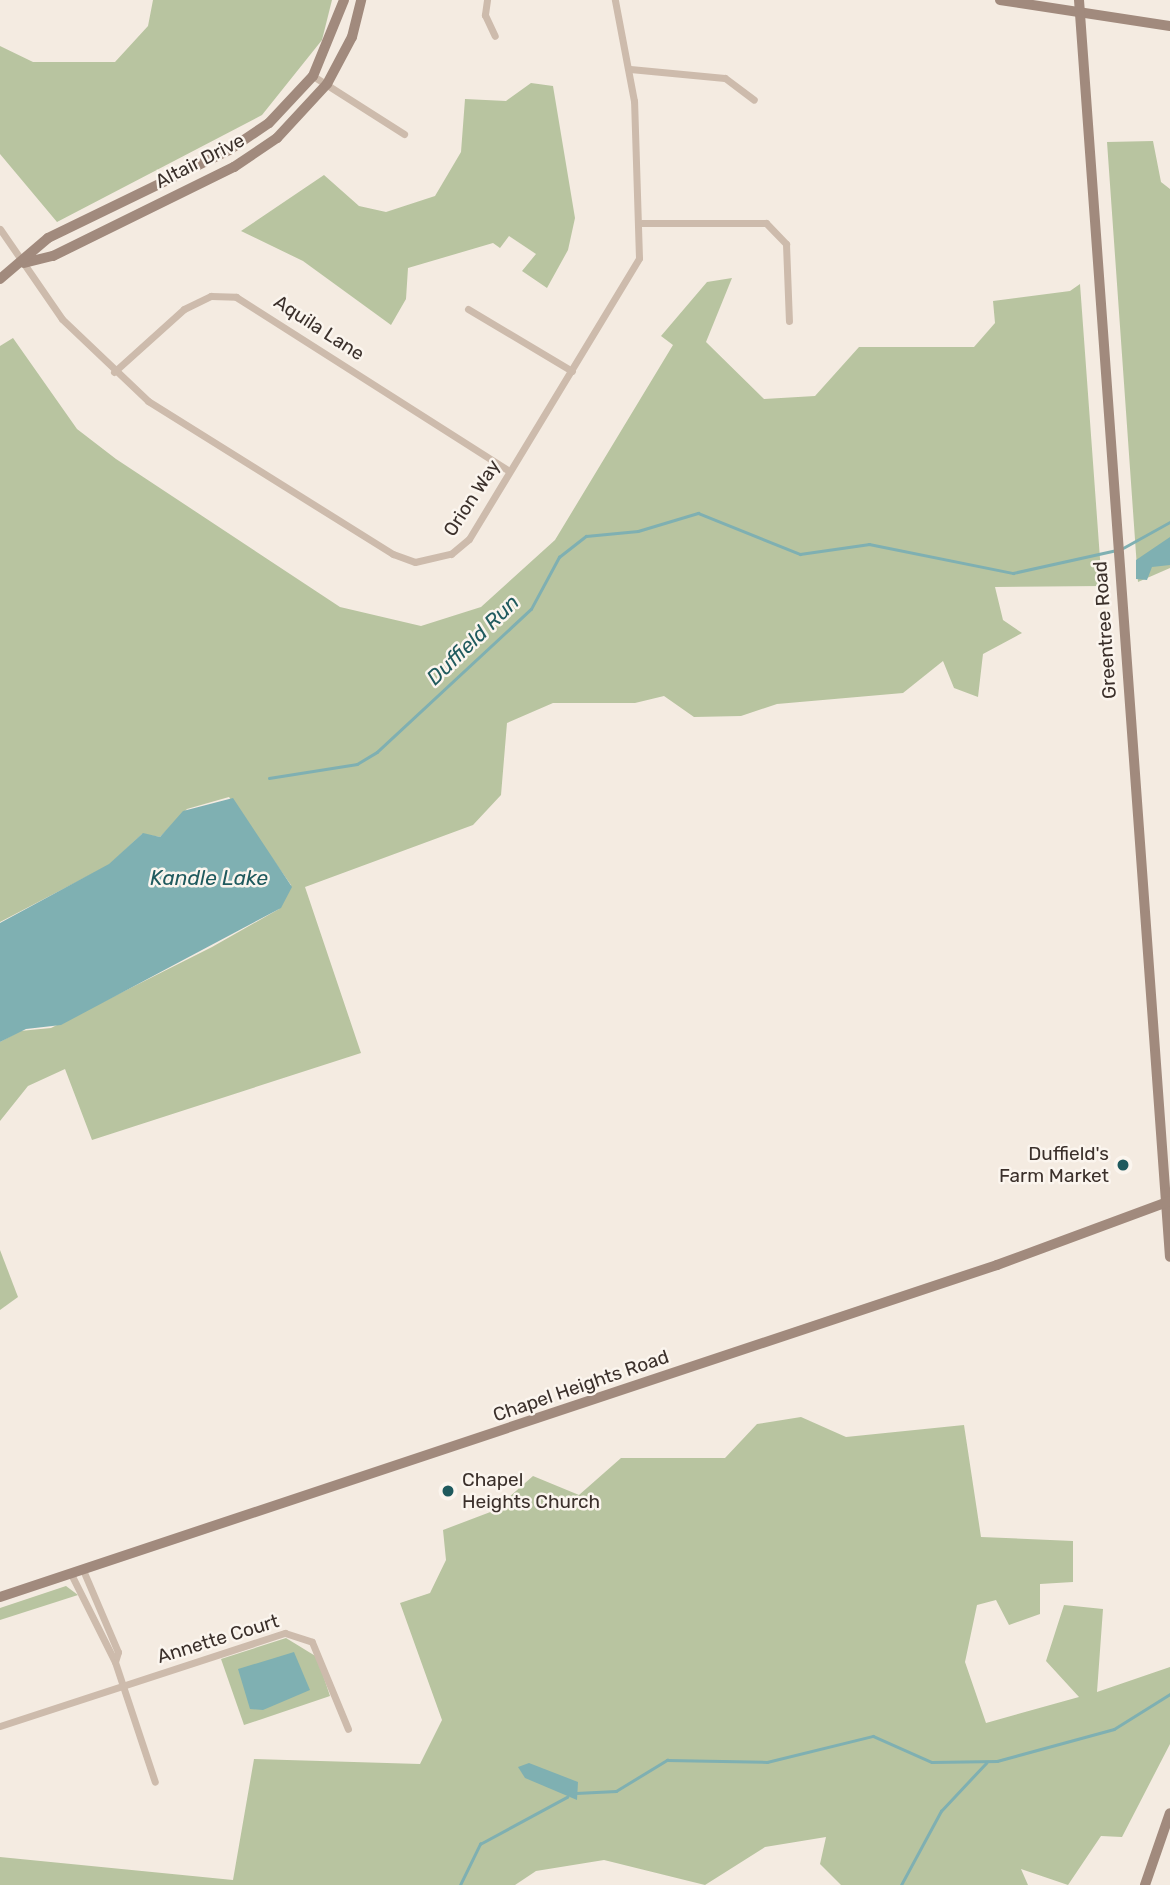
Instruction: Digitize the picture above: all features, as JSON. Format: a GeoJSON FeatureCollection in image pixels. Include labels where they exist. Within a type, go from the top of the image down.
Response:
{"type":"FeatureCollection","features":[{"type":"Feature","properties":{"kind":"street","name":"Altair Drive"},"geometry":{"type":"LineString","coordinates":[[0,279],[70,226],[244,142],[313,76],[344,0]]}},
{"type":"Feature","properties":{"kind":"street","name":"Altair Drive"},"geometry":{"type":"LineString","coordinates":[[24,263],[53,256],[250,158],[295,122],[327,85],[352,37],[361,0]]}},
{"type":"Feature","properties":{"kind":"street"},"geometry":{"type":"LineString","coordinates":[[487,0],[485,15],[495,36]]}},
{"type":"Feature","properties":{"kind":"street","name":"Orion Way"},"geometry":{"type":"LineString","coordinates":[[0,229],[62,318],[114,372],[182,425],[405,559],[429,561],[461,547],[635,269],[642,223],[630,69],[615,0]]}},
{"type":"Feature","properties":{"kind":"street"},"geometry":{"type":"LineString","coordinates":[[1000,0],[1170,26]]}},
{"type":"Feature","properties":{"kind":"street","name":"Greentree Road"},"geometry":{"type":"LineString","coordinates":[[1079,0],[1170,1257]]}},
{"type":"Feature","properties":{"kind":"street"},"geometry":{"type":"LineString","coordinates":[[630,69],[708,74],[754,100]]}},
{"type":"Feature","properties":{"kind":"street"},"geometry":{"type":"LineString","coordinates":[[313,76],[404,134]]}},
{"type":"Feature","properties":{"kind":"street"},"geometry":{"type":"LineString","coordinates":[[642,223],[766,223],[786,244],[789,321]]}},
{"type":"Feature","properties":{"kind":"street","name":"Aquila Lane"},"geometry":{"type":"LineString","coordinates":[[114,372],[184,309],[211,296],[236,297],[509,471]]}},
{"type":"Feature","properties":{"kind":"street"},"geometry":{"type":"LineString","coordinates":[[468,309],[572,371]]}},
{"type":"Feature","properties":{"kind":"street","name":"Chapel Heights Road"},"geometry":{"type":"LineString","coordinates":[[0,1597],[1166,1203]]}},
{"type":"Feature","properties":{"kind":"street"},"geometry":{"type":"LineString","coordinates":[[83,1570],[118,1652],[115,1662]]}},
{"type":"Feature","properties":{"kind":"street"},"geometry":{"type":"LineString","coordinates":[[71,1574],[115,1662],[155,1782]]}},
{"type":"Feature","properties":{"kind":"street","name":"Annette Court"},"geometry":{"type":"LineString","coordinates":[[0,1726],[264,1638],[299,1635],[322,1658],[348,1729]]}},
{"type":"Feature","properties":{"kind":"street"},"geometry":{"type":"LineString","coordinates":[[1145,1885],[1170,1813]]}},
{"type":"Feature","properties":{"kind":"green space"},"geometry":{"type":"Polygon","coordinates":[[[153,0],[332,0],[322,40],[262,115],[57,222],[0,154],[0,46],[33,62],[115,62],[148,26],[153,0]]]}},
{"type":"Feature","properties":{"kind":"green space"},"geometry":{"type":"Polygon","coordinates":[[[531,83],[553,86],[575,218],[568,250],[547,288],[522,271],[536,254],[509,236],[500,248],[493,243],[408,268],[406,299],[391,325],[303,261],[241,231],[324,175],[359,206],[386,212],[435,196],[461,152],[465,99],[506,101],[531,83]]]}},
{"type":"Feature","properties":{"kind":"green space"},"geometry":{"type":"Polygon","coordinates":[[[1153,141],[1161,182],[1170,189],[1170,568],[1138,582],[1107,142],[1153,141]]]}},
{"type":"Feature","properties":{"kind":"green space"},"geometry":{"type":"Polygon","coordinates":[[[732,278],[706,342],[764,399],[815,396],[859,347],[974,347],[995,323],[993,301],[1070,291],[1080,284],[1102,586],[995,587],[1003,620],[1022,633],[983,654],[978,697],[954,688],[943,661],[903,693],[777,704],[741,716],[694,717],[664,696],[635,703],[553,703],[507,723],[501,795],[473,825],[305,887],[361,1053],[92,1140],[65,1069],[28,1086],[0,1121],[0,1042],[20,1031],[51,1028],[212,947],[279,909],[291,885],[229,797],[187,809],[160,837],[142,834],[109,865],[0,922],[0,346],[13,338],[77,429],[116,459],[340,607],[421,626],[481,607],[555,540],[673,345],[661,336],[707,282],[732,278]]]}},
{"type":"Feature","properties":{"kind":"green space"},"geometry":{"type":"Polygon","coordinates":[[[0,1250],[18,1297],[0,1310],[0,1250]]]}},
{"type":"Feature","properties":{"kind":"green space"},"geometry":{"type":"Polygon","coordinates":[[[801,1417],[846,1437],[964,1425],[981,1537],[1073,1541],[1073,1582],[1040,1584],[1040,1614],[1009,1625],[996,1600],[977,1605],[965,1662],[986,1723],[1079,1697],[1046,1661],[1064,1605],[1103,1609],[1097,1692],[1170,1667],[1170,1744],[1122,1837],[1101,1836],[1068,1885],[1021,1869],[1028,1885],[841,1885],[820,1864],[826,1837],[765,1847],[705,1885],[604,1860],[536,1871],[515,1885],[0,1885],[0,1857],[233,1880],[254,1759],[420,1764],[442,1720],[400,1603],[430,1593],[446,1560],[443,1530],[493,1511],[533,1476],[579,1495],[621,1458],[725,1458],[757,1424],[801,1417]]]}},
{"type":"Feature","properties":{"kind":"green space"},"geometry":{"type":"Polygon","coordinates":[[[66,1586],[78,1595],[0,1620],[0,1608],[66,1586]]]}},
{"type":"Feature","properties":{"kind":"green space"},"geometry":{"type":"Polygon","coordinates":[[[286,1638],[317,1657],[330,1696],[244,1725],[221,1659],[286,1638]]]}},
{"type":"Feature","properties":{"kind":"water"},"geometry":{"type":"Polygon","coordinates":[[[1170,537],[1170,565],[1152,567],[1147,580],[1136,579],[1136,560],[1170,537]]]}},
{"type":"Feature","properties":{"kind":"water","name":"Kandle Lake"},"geometry":{"type":"Polygon","coordinates":[[[233,798],[292,887],[281,908],[61,1025],[26,1029],[0,1042],[0,923],[109,864],[143,833],[160,837],[183,811],[233,798]]]}},
{"type":"Feature","properties":{"kind":"water"},"geometry":{"type":"Polygon","coordinates":[[[294,1652],[310,1690],[263,1710],[250,1709],[238,1669],[294,1652]]]}},
{"type":"Feature","properties":{"kind":"water"},"geometry":{"type":"Polygon","coordinates":[[[529,1763],[578,1782],[577,1800],[525,1778],[518,1767],[529,1763]]]}},
{"type":"Feature","properties":{"kind":"waterway","name":"Duffield Run"},"geometry":{"type":"LineString","coordinates":[[269,778],[357,764],[377,752],[531,609],[559,557],[586,536],[638,531],[698,513],[800,554],[869,544],[1013,573],[1117,550]]}},
{"type":"Feature","properties":{"kind":"waterway","name":"Duffield Run"},"geometry":{"type":"LineString","coordinates":[[1123,548],[1170,522]]}},
{"type":"Feature","properties":{"kind":"waterway"},"geometry":{"type":"LineString","coordinates":[[576,1793],[616,1791],[667,1760],[767,1762],[873,1736],[932,1762],[997,1761],[1114,1729],[1170,1694]]}},
{"type":"Feature","properties":{"kind":"waterway"},"geometry":{"type":"LineString","coordinates":[[901,1885],[941,1811],[986,1763]]}},
{"type":"Feature","properties":{"kind":"waterway"},"geometry":{"type":"LineString","coordinates":[[460,1885],[480,1844],[567,1797]]}},
{"type":"Feature","properties":{"kind":"place","name":"Duffield's Farm Market"},"geometry":{"type":"Point","coordinates":[1123,1165]}},
{"type":"Feature","properties":{"kind":"place","name":"Chapel Heights Church"},"geometry":{"type":"Point","coordinates":[448,1491]}}]}
